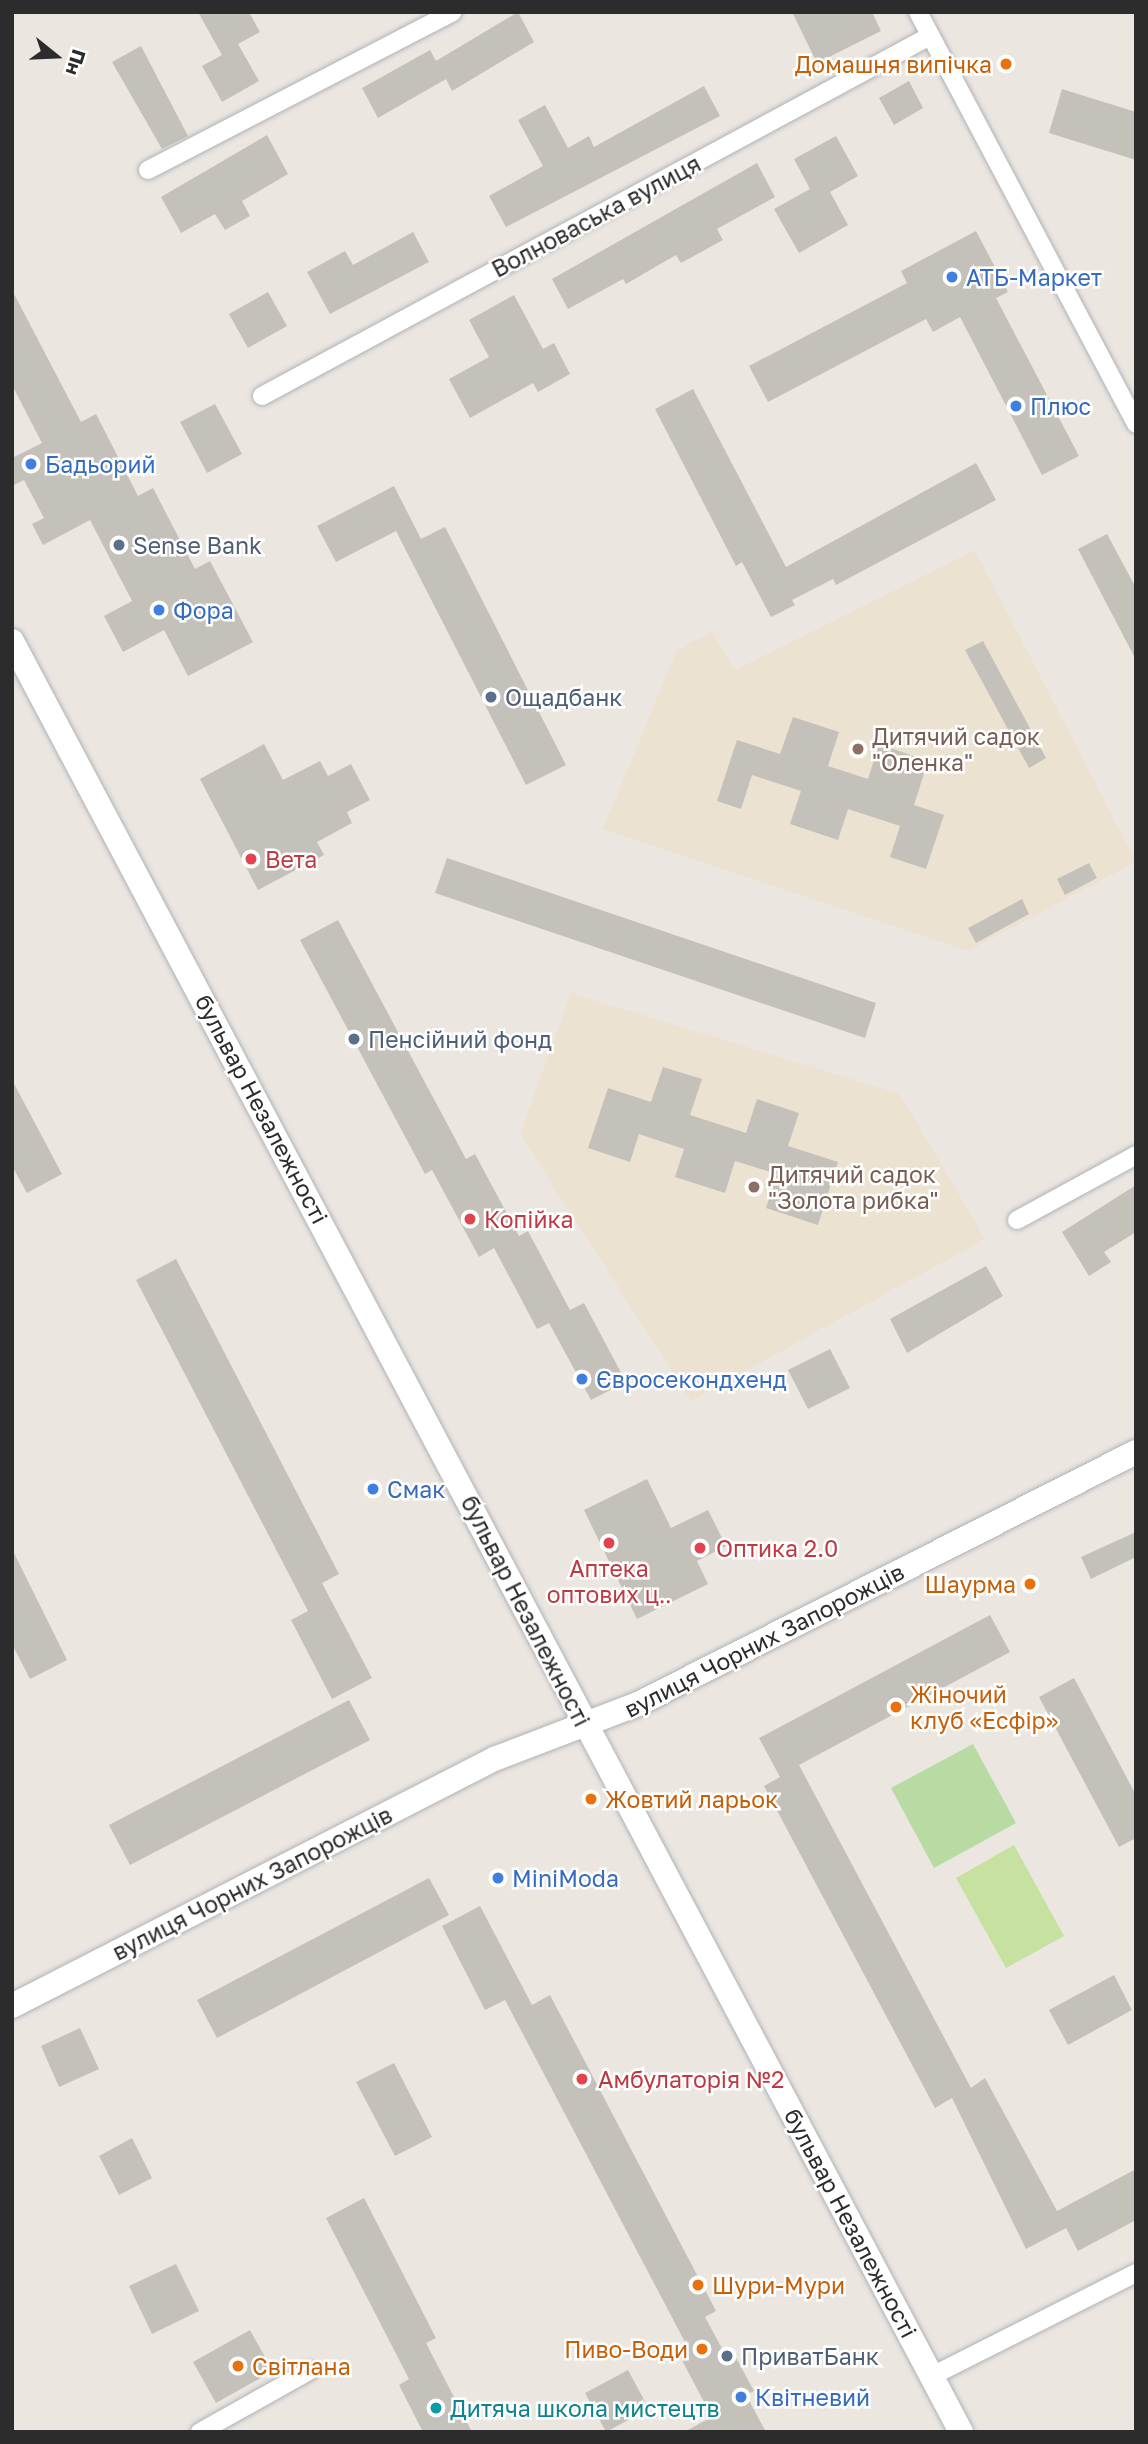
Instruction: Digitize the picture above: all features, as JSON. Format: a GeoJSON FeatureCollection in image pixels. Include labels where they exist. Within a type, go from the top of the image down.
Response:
{"type":"FeatureCollection","features":[{"type":"Feature","properties":{"kind":"main road","name":"бульвар Незалежності"},"geometry":{"type":"LineString","coordinates":[[12,641],[435,1434],[585,1727],[961,2432]]}},
{"type":"Feature","properties":{"kind":"main road","name":"вулиця Чорних Запорожців"},"geometry":{"type":"LineString","coordinates":[[12,2007],[494,1759],[585,1727],[1136,1452]]}},
{"type":"Feature","properties":{"kind":"street"},"geometry":{"type":"LineString","coordinates":[[148,170],[453,12]]}},
{"type":"Feature","properties":{"kind":"street"},"geometry":{"type":"LineString","coordinates":[[918,12],[1136,424]]}},
{"type":"Feature","properties":{"kind":"street","name":"Волноваська вулиця"},"geometry":{"type":"LineString","coordinates":[[262,396],[930,36]]}},
{"type":"Feature","properties":{"kind":"street"},"geometry":{"type":"LineString","coordinates":[[1017,1220],[1136,1155]]}},
{"type":"Feature","properties":{"kind":"street"},"geometry":{"type":"LineString","coordinates":[[932,2376],[1136,2273]]}},
{"type":"Feature","properties":{"kind":"street"},"geometry":{"type":"LineString","coordinates":[[200,2432],[309,2371]]}},
{"type":"Feature","properties":{"kind":"shaded area","name":"Дитячий садок \"Оленка\""},"geometry":{"type":"Polygon","coordinates":[[[975,550],[1136,862],[968,951],[603,829],[677,650],[712,632],[735,670],[975,550]]]}},
{"type":"Feature","properties":{"kind":"shaded area","name":"Дитячий садок \"Золота рибка\""},"geometry":{"type":"Polygon","coordinates":[[[571,993],[900,1094],[985,1239],[691,1401],[520,1134],[571,993]]]}},
{"type":"Feature","properties":{"kind":"green space"},"geometry":{"type":"Polygon","coordinates":[[[973,1744],[1016,1823],[934,1868],[891,1788],[973,1744]]]}},
{"type":"Feature","properties":{"kind":"green space"},"geometry":{"type":"Polygon","coordinates":[[[1014,1845],[1064,1936],[1006,1968],[956,1878],[1014,1845]]]}},
{"type":"Feature","properties":{"kind":"building"},"geometry":{"type":"Polygon","coordinates":[[[198,12],[249,12],[260,32],[238,44],[259,81],[222,102],[202,66],[222,55],[198,12]]]}},
{"type":"Feature","properties":{"kind":"building"},"geometry":{"type":"Polygon","coordinates":[[[518,12],[534,42],[452,91],[446,79],[378,118],[362,88],[430,50],[436,61],[518,12]]]}},
{"type":"Feature","properties":{"kind":"building"},"geometry":{"type":"Polygon","coordinates":[[[792,12],[872,12],[881,31],[817,63],[792,12]]]}},
{"type":"Feature","properties":{"kind":"building"},"geometry":{"type":"Polygon","coordinates":[[[141,46],[188,136],[162,149],[112,62],[141,46]]]}},
{"type":"Feature","properties":{"kind":"building"},"geometry":{"type":"Polygon","coordinates":[[[909,81],[923,108],[894,125],[879,98],[909,81]]]}},
{"type":"Feature","properties":{"kind":"building"},"geometry":{"type":"Polygon","coordinates":[[[704,86],[720,116],[506,227],[489,196],[543,166],[518,120],[545,105],[568,148],[589,136],[594,147],[704,86]]]}},
{"type":"Feature","properties":{"kind":"building"},"geometry":{"type":"Polygon","coordinates":[[[1062,89],[1136,112],[1136,160],[1049,133],[1062,89]]]}},
{"type":"Feature","properties":{"kind":"building"},"geometry":{"type":"Polygon","coordinates":[[[267,135],[288,174],[242,201],[250,216],[225,230],[215,214],[181,233],[161,197],[267,135]]]}},
{"type":"Feature","properties":{"kind":"building"},"geometry":{"type":"Polygon","coordinates":[[[836,136],[858,176],[830,192],[848,225],[799,253],[774,209],[810,189],[794,159],[836,136]]]}},
{"type":"Feature","properties":{"kind":"building"},"geometry":{"type":"Polygon","coordinates":[[[757,163],[775,197],[717,229],[723,240],[681,263],[676,255],[626,284],[623,279],[568,309],[552,279],[757,163]]]}},
{"type":"Feature","properties":{"kind":"building"},"geometry":{"type":"Polygon","coordinates":[[[976,231],[1008,292],[996,298],[1079,456],[1042,475],[960,317],[933,332],[926,319],[768,402],[749,366],[907,283],[901,271],[976,231]]]}},
{"type":"Feature","properties":{"kind":"building"},"geometry":{"type":"Polygon","coordinates":[[[413,232],[429,262],[330,314],[307,272],[345,251],[353,265],[413,232]]]}},
{"type":"Feature","properties":{"kind":"building"},"geometry":{"type":"Polygon","coordinates":[[[12,290],[81,422],[96,414],[138,496],[153,488],[195,569],[210,561],[253,642],[188,676],[164,630],[123,652],[104,616],[132,601],[90,520],[43,545],[32,524],[44,518],[24,480],[12,486],[12,458],[42,443],[12,385],[12,290]]]}},
{"type":"Feature","properties":{"kind":"building"},"geometry":{"type":"Polygon","coordinates":[[[268,292],[287,326],[248,348],[229,314],[268,292]]]}},
{"type":"Feature","properties":{"kind":"building"},"geometry":{"type":"Polygon","coordinates":[[[514,295],[543,349],[554,343],[570,374],[538,392],[533,383],[470,418],[449,379],[489,357],[469,320],[514,295]]]}},
{"type":"Feature","properties":{"kind":"building"},"geometry":{"type":"Polygon","coordinates":[[[693,389],[786,567],[976,463],[996,500],[836,585],[833,579],[792,600],[795,605],[771,617],[742,562],[736,566],[655,409],[693,389]]]}},
{"type":"Feature","properties":{"kind":"building"},"geometry":{"type":"Polygon","coordinates":[[[215,404],[242,454],[207,473],[180,422],[215,404]]]}},
{"type":"Feature","properties":{"kind":"building"},"geometry":{"type":"Polygon","coordinates":[[[394,486],[421,539],[445,527],[566,765],[526,785],[396,531],[336,562],[317,526],[394,486]]]}},
{"type":"Feature","properties":{"kind":"building"},"geometry":{"type":"Polygon","coordinates":[[[1107,534],[1136,588],[1136,660],[1078,549],[1107,534]]]}},
{"type":"Feature","properties":{"kind":"building"},"geometry":{"type":"Polygon","coordinates":[[[983,641],[1046,758],[1029,768],[965,650],[983,641]]]}},
{"type":"Feature","properties":{"kind":"building"},"geometry":{"type":"Polygon","coordinates":[[[793,717],[839,732],[828,766],[868,779],[879,744],[928,761],[914,805],[944,815],[926,869],[890,857],[900,826],[848,809],[838,840],[790,824],[801,791],[752,775],[741,809],[717,801],[737,740],[780,754],[793,717]]]}},
{"type":"Feature","properties":{"kind":"building"},"geometry":{"type":"Polygon","coordinates":[[[264,744],[283,780],[320,761],[328,776],[351,764],[370,800],[347,812],[352,823],[317,842],[324,855],[258,890],[200,779],[264,744]]]}},
{"type":"Feature","properties":{"kind":"building"},"geometry":{"type":"Polygon","coordinates":[[[447,858],[876,1003],[865,1038],[435,893],[447,858]]]}},
{"type":"Feature","properties":{"kind":"building"},"geometry":{"type":"Polygon","coordinates":[[[1089,863],[1097,878],[1065,895],[1057,879],[1089,863]]]}},
{"type":"Feature","properties":{"kind":"building"},"geometry":{"type":"Polygon","coordinates":[[[1022,899],[1029,914],[976,943],[968,928],[1022,899]]]}},
{"type":"Feature","properties":{"kind":"building"},"geometry":{"type":"Polygon","coordinates":[[[338,920],[466,1159],[475,1154],[519,1236],[528,1231],[570,1310],[584,1303],[626,1382],[591,1400],[549,1323],[537,1329],[494,1248],[479,1257],[432,1170],[425,1174],[300,940],[338,920]]]}},
{"type":"Feature","properties":{"kind":"building"},"geometry":{"type":"Polygon","coordinates":[[[663,1067],[702,1079],[690,1115],[746,1133],[757,1099],[799,1113],[788,1146],[838,1162],[818,1225],[766,1208],[777,1174],[735,1161],[725,1193],[675,1177],[684,1149],[639,1134],[630,1162],[588,1148],[608,1088],[651,1102],[663,1067]]]}},
{"type":"Feature","properties":{"kind":"building"},"geometry":{"type":"Polygon","coordinates":[[[12,1080],[62,1174],[27,1193],[12,1166],[12,1080]]]}},
{"type":"Feature","properties":{"kind":"building"},"geometry":{"type":"Polygon","coordinates":[[[1136,1185],[1136,1232],[1104,1252],[1111,1262],[1089,1276],[1062,1232],[1136,1185]]]}},
{"type":"Feature","properties":{"kind":"building"},"geometry":{"type":"Polygon","coordinates":[[[176,1259],[339,1574],[322,1583],[372,1678],[332,1699],[291,1620],[308,1611],[136,1280],[176,1259]]]}},
{"type":"Feature","properties":{"kind":"building"},"geometry":{"type":"Polygon","coordinates":[[[986,1266],[1003,1296],[907,1353],[890,1319],[986,1266]]]}},
{"type":"Feature","properties":{"kind":"building"},"geometry":{"type":"Polygon","coordinates":[[[830,1349],[850,1388],[808,1409],[788,1370],[830,1349]]]}},
{"type":"Feature","properties":{"kind":"building"},"geometry":{"type":"Polygon","coordinates":[[[647,1479],[671,1528],[708,1510],[726,1546],[697,1561],[708,1584],[637,1619],[584,1510],[647,1479]]]}},
{"type":"Feature","properties":{"kind":"building"},"geometry":{"type":"Polygon","coordinates":[[[1136,1532],[1136,1557],[1091,1579],[1081,1557],[1136,1532]]]}},
{"type":"Feature","properties":{"kind":"building"},"geometry":{"type":"Polygon","coordinates":[[[12,1549],[67,1660],[30,1679],[12,1644],[12,1549]]]}},
{"type":"Feature","properties":{"kind":"building"},"geometry":{"type":"Polygon","coordinates":[[[990,1615],[1010,1652],[799,1765],[971,2088],[985,2078],[1057,2211],[1136,2169],[1136,2220],[1078,2251],[1066,2228],[1026,2249],[952,2098],[935,2108],[764,1786],[780,1777],[759,1738],[990,1615]]]}},
{"type":"Feature","properties":{"kind":"building"},"geometry":{"type":"Polygon","coordinates":[[[1074,1678],[1136,1795],[1136,1838],[1119,1847],[1039,1697],[1074,1678]]]}},
{"type":"Feature","properties":{"kind":"building"},"geometry":{"type":"Polygon","coordinates":[[[349,1700],[370,1740],[130,1865],[109,1825],[349,1700]]]}},
{"type":"Feature","properties":{"kind":"building"},"geometry":{"type":"Polygon","coordinates":[[[429,1878],[449,1915],[217,2038],[197,2000],[429,1878]]]}},
{"type":"Feature","properties":{"kind":"building"},"geometry":{"type":"Polygon","coordinates":[[[480,1906],[532,2005],[550,1995],[716,2311],[705,2317],[726,2356],[733,2352],[754,2391],[746,2395],[766,2432],[684,2432],[712,2417],[676,2349],[686,2344],[505,2000],[485,2010],[442,1926],[480,1906]]]}},
{"type":"Feature","properties":{"kind":"building"},"geometry":{"type":"Polygon","coordinates":[[[1114,1975],[1132,2010],[1068,2045],[1049,2010],[1114,1975]]]}},
{"type":"Feature","properties":{"kind":"building"},"geometry":{"type":"Polygon","coordinates":[[[80,2028],[99,2069],[59,2087],[41,2046],[80,2028]]]}},
{"type":"Feature","properties":{"kind":"building"},"geometry":{"type":"Polygon","coordinates":[[[394,2063],[432,2137],[395,2156],[356,2082],[394,2063]]]}},
{"type":"Feature","properties":{"kind":"building"},"geometry":{"type":"Polygon","coordinates":[[[132,2138],[152,2178],[119,2195],[99,2156],[132,2138]]]}},
{"type":"Feature","properties":{"kind":"building"},"geometry":{"type":"Polygon","coordinates":[[[364,2198],[436,2338],[426,2343],[472,2432],[423,2432],[399,2385],[409,2379],[326,2218],[364,2198]]]}},
{"type":"Feature","properties":{"kind":"building"},"geometry":{"type":"Polygon","coordinates":[[[176,2264],[199,2311],[152,2334],[129,2286],[176,2264]]]}},
{"type":"Feature","properties":{"kind":"building"},"geometry":{"type":"Polygon","coordinates":[[[250,2330],[273,2371],[216,2403],[193,2362],[250,2330]]]}},
{"type":"Feature","properties":{"kind":"building"},"geometry":{"type":"Polygon","coordinates":[[[628,2370],[649,2409],[606,2432],[585,2393],[628,2370]]]}},
{"type":"Feature","properties":{"kind":"place","name":"Домашня випічка"},"geometry":{"type":"Point","coordinates":[1006,64]}},
{"type":"Feature","properties":{"kind":"place","name":"АТБ-Маркет"},"geometry":{"type":"Point","coordinates":[952,277]}},
{"type":"Feature","properties":{"kind":"place","name":"Плюс"},"geometry":{"type":"Point","coordinates":[1016,406]}},
{"type":"Feature","properties":{"kind":"place","name":"Бадьорий"},"geometry":{"type":"Point","coordinates":[31,464]}},
{"type":"Feature","properties":{"kind":"place","name":"Sense Bank"},"geometry":{"type":"Point","coordinates":[119,545]}},
{"type":"Feature","properties":{"kind":"place","name":"Фора"},"geometry":{"type":"Point","coordinates":[159,610]}},
{"type":"Feature","properties":{"kind":"place","name":"Ощадбанк"},"geometry":{"type":"Point","coordinates":[491,697]}},
{"type":"Feature","properties":{"kind":"place","name":"Дитячий садок \"Оленка\""},"geometry":{"type":"Point","coordinates":[858,749]}},
{"type":"Feature","properties":{"kind":"place","name":"Вета"},"geometry":{"type":"Point","coordinates":[251,859]}},
{"type":"Feature","properties":{"kind":"place","name":"Пенсійний фонд"},"geometry":{"type":"Point","coordinates":[354,1039]}},
{"type":"Feature","properties":{"kind":"place","name":"Дитячий садок \"Золота рибка\""},"geometry":{"type":"Point","coordinates":[754,1187]}},
{"type":"Feature","properties":{"kind":"place","name":"Копійка"},"geometry":{"type":"Point","coordinates":[470,1219]}},
{"type":"Feature","properties":{"kind":"place","name":"Євросекондхенд"},"geometry":{"type":"Point","coordinates":[582,1379]}},
{"type":"Feature","properties":{"kind":"place","name":"Смак"},"geometry":{"type":"Point","coordinates":[373,1489]}},
{"type":"Feature","properties":{"kind":"place","name":"Аптека оптових ц‥"},"geometry":{"type":"Point","coordinates":[609,1543]}},
{"type":"Feature","properties":{"kind":"place","name":"Оптика 2.0"},"geometry":{"type":"Point","coordinates":[700,1548]}},
{"type":"Feature","properties":{"kind":"place","name":"Шаурма"},"geometry":{"type":"Point","coordinates":[1030,1584]}},
{"type":"Feature","properties":{"kind":"place","name":"Жіночий клуб «Есфір»"},"geometry":{"type":"Point","coordinates":[896,1707]}},
{"type":"Feature","properties":{"kind":"place","name":"Жовтий ларьок"},"geometry":{"type":"Point","coordinates":[591,1799]}},
{"type":"Feature","properties":{"kind":"place","name":"MiniModa"},"geometry":{"type":"Point","coordinates":[498,1878]}},
{"type":"Feature","properties":{"kind":"place","name":"Амбулаторія №2"},"geometry":{"type":"Point","coordinates":[582,2079]}},
{"type":"Feature","properties":{"kind":"place","name":"Шури-Мури"},"geometry":{"type":"Point","coordinates":[698,2285]}},
{"type":"Feature","properties":{"kind":"place","name":"Пиво-Води"},"geometry":{"type":"Point","coordinates":[702,2349]}},
{"type":"Feature","properties":{"kind":"place","name":"ПриватБанк"},"geometry":{"type":"Point","coordinates":[727,2356]}},
{"type":"Feature","properties":{"kind":"place","name":"Світлана"},"geometry":{"type":"Point","coordinates":[238,2366]}},
{"type":"Feature","properties":{"kind":"place","name":"Квітневий"},"geometry":{"type":"Point","coordinates":[741,2397]}},
{"type":"Feature","properties":{"kind":"place","name":"Дитяча школа мистецтв"},"geometry":{"type":"Point","coordinates":[436,2408]}}]}
